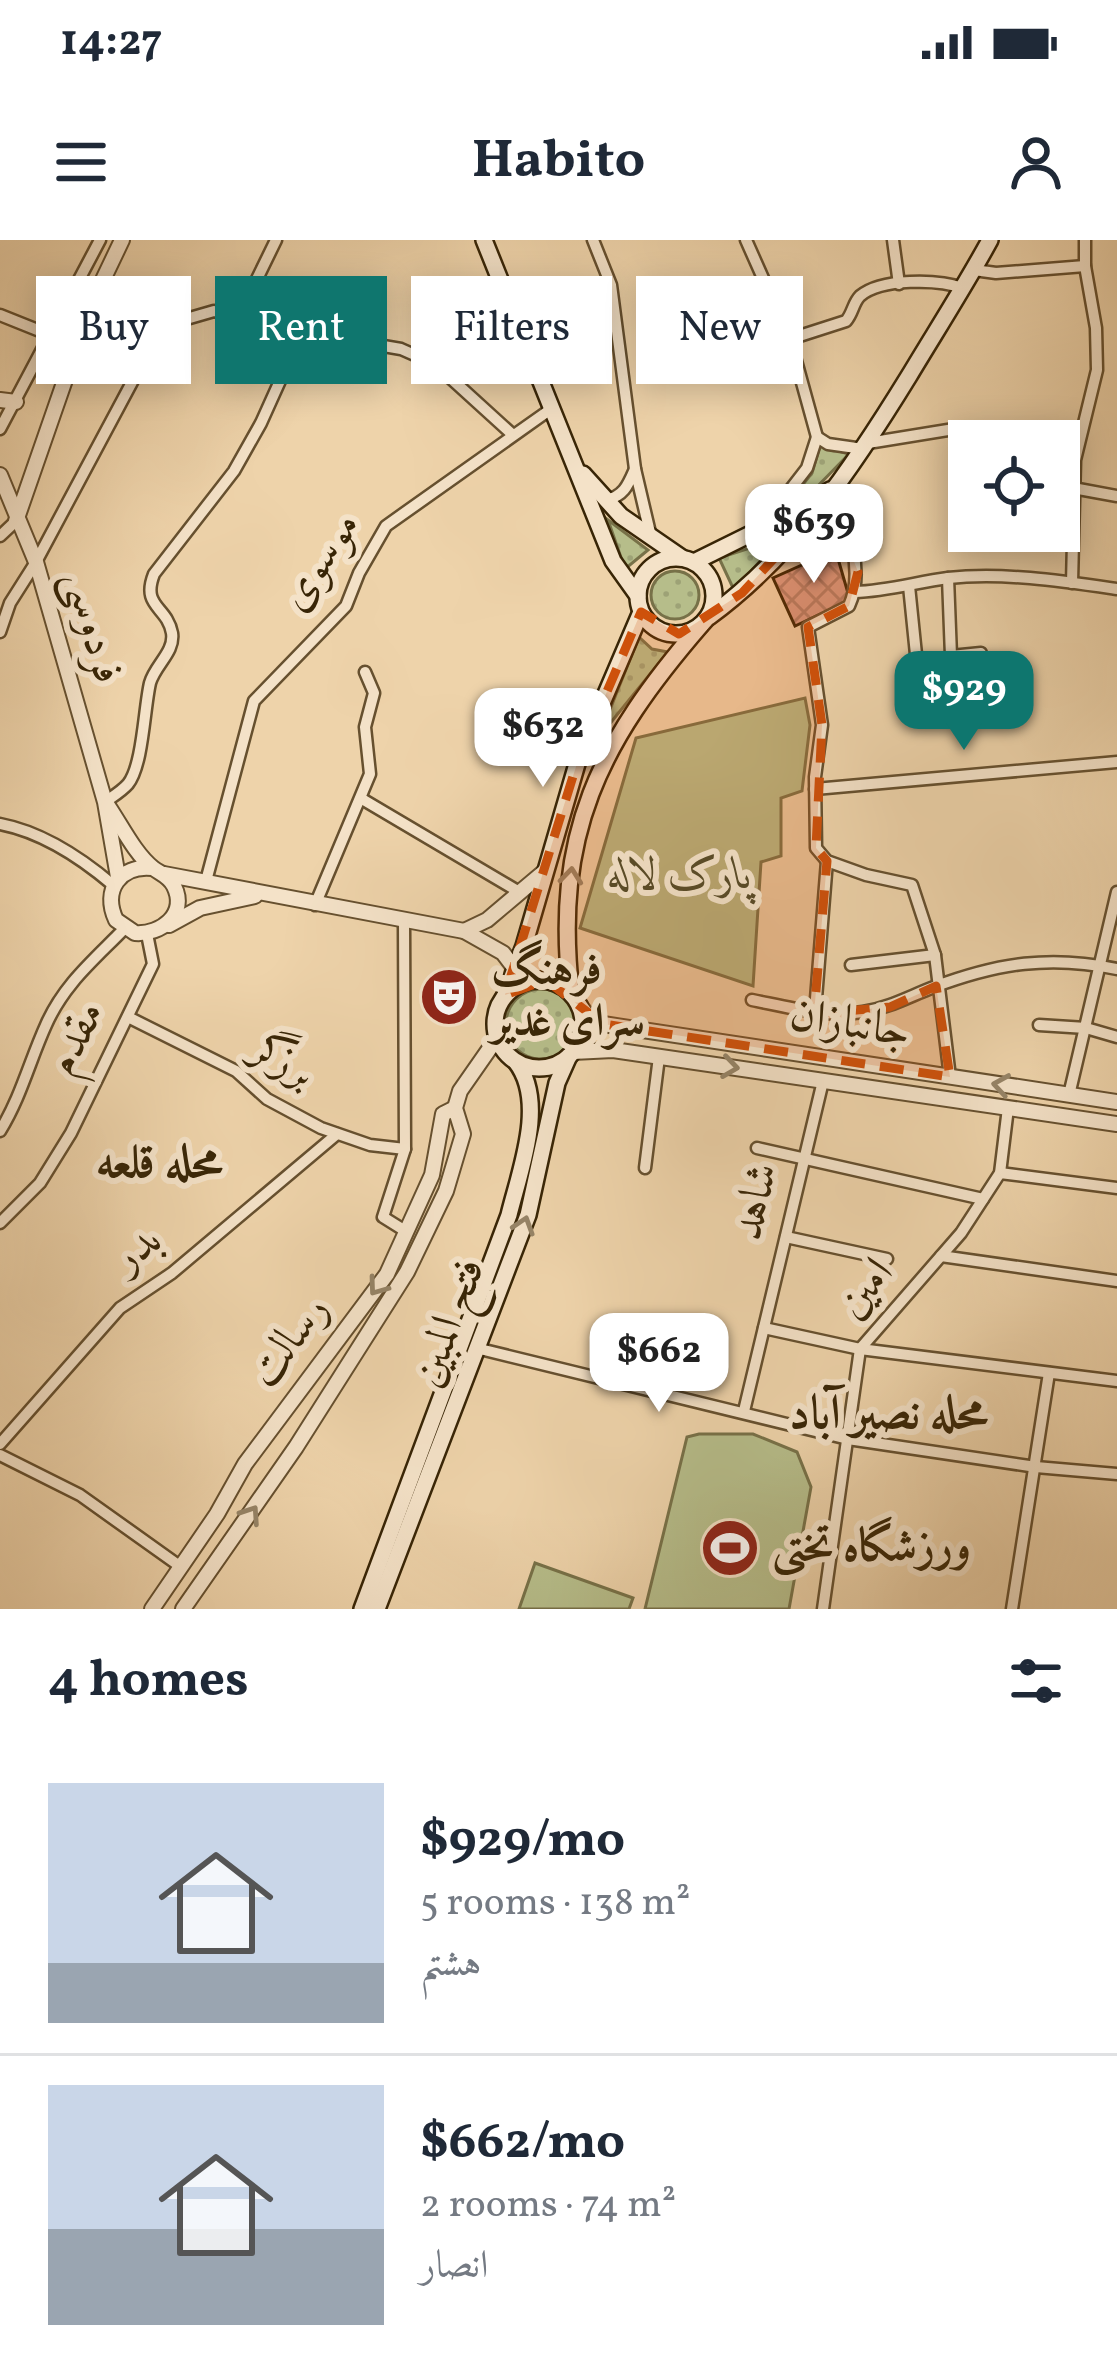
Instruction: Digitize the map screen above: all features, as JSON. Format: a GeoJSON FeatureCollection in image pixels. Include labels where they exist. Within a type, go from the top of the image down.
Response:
{"type":"FeatureCollection","features":[{"type":"Feature","properties":{"kind":"main road"},"geometry":{"type":"LineString","coordinates":[[484,240],[613,561],[656,629],[668,633],[691,632],[742,592],[809,525],[865,446],[990,240]]}},
{"type":"Feature","properties":{"kind":"main road"},"geometry":{"type":"LineString","coordinates":[[565,446],[605,500],[651,537],[688,560],[712,580],[715,592],[705,621],[646,693],[598,769],[574,848],[566,928],[583,1032],[571,1054],[544,1068],[516,1062],[497,1039],[494,1024],[516,970],[579,757],[639,604],[646,572],[669,558],[688,560],[759,529],[842,482]]}},
{"type":"Feature","properties":{"kind":"main road"},"geometry":{"type":"LineString","coordinates":[[505,995],[531,980],[560,984],[575,999]]}},
{"type":"Feature","properties":{"kind":"main road","name":"فتح المبین"},"geometry":{"type":"LineString","coordinates":[[376,1606],[529,1215],[557,1083],[571,1054]]}},
{"type":"Feature","properties":{"kind":"main road","name":"فتح المبین"},"geometry":{"type":"LineString","coordinates":[[376,1606],[509,1215],[530,1104],[526,1076],[516,1062]]}},
{"type":"Feature","properties":{"kind":"street"},"geometry":{"type":"LineString","coordinates":[[81,276],[100,240]]}},
{"type":"Feature","properties":{"kind":"street"},"geometry":{"type":"LineString","coordinates":[[0,536],[16,521],[91,305],[122,240]]}},
{"type":"Feature","properties":{"kind":"street"},"geometry":{"type":"LineString","coordinates":[[259,276],[276,240]]}},
{"type":"Feature","properties":{"kind":"street"},"geometry":{"type":"LineString","coordinates":[[593,240],[611,285],[635,469],[651,537]]}},
{"type":"Feature","properties":{"kind":"street"},"geometry":{"type":"LineString","coordinates":[[746,240],[762,276]]}},
{"type":"Feature","properties":{"kind":"street"},"geometry":{"type":"LineString","coordinates":[[893,240],[899,284]]}},
{"type":"Feature","properties":{"kind":"street"},"geometry":{"type":"LineString","coordinates":[[1080,440],[1097,370],[1085,240]]}},
{"type":"Feature","properties":{"kind":"street"},"geometry":{"type":"LineString","coordinates":[[974,270],[996,273],[1085,266]]}},
{"type":"Feature","properties":{"kind":"street"},"geometry":{"type":"LineString","coordinates":[[803,335],[846,321],[855,301],[866,292],[926,280],[963,288]]}},
{"type":"Feature","properties":{"kind":"street"},"geometry":{"type":"LineString","coordinates":[[0,315],[36,329]]}},
{"type":"Feature","properties":{"kind":"street"},"geometry":{"type":"LineString","coordinates":[[387,347],[435,364],[513,435]]}},
{"type":"Feature","properties":{"kind":"street"},"geometry":{"type":"LineString","coordinates":[[0,429],[8,401],[36,357]]}},
{"type":"Feature","properties":{"kind":"street"},"geometry":{"type":"LineString","coordinates":[[0,632],[10,603],[132,384]]}},
{"type":"Feature","properties":{"kind":"street"},"geometry":{"type":"LineString","coordinates":[[105,802],[129,784],[152,675],[167,656],[173,635],[148,588],[234,470],[279,384]]}},
{"type":"Feature","properties":{"kind":"street"},"geometry":{"type":"LineString","coordinates":[[759,529],[806,468],[817,437],[802,384]]}},
{"type":"Feature","properties":{"kind":"street","name":"موسوی"},"geometry":{"type":"LineString","coordinates":[[206,881],[254,700],[346,606],[358,573],[386,526],[551,410]]}},
{"type":"Feature","properties":{"kind":"street"},"geometry":{"type":"LineString","coordinates":[[817,437],[828,445],[865,446],[948,430]]}},
{"type":"Feature","properties":{"kind":"street"},"geometry":{"type":"LineString","coordinates":[[605,500],[627,488],[635,469]]}},
{"type":"Feature","properties":{"kind":"street","name":"فردوسی"},"geometry":{"type":"LineString","coordinates":[[0,475],[36,562],[105,802]]}},
{"type":"Feature","properties":{"kind":"street"},"geometry":{"type":"LineString","coordinates":[[1080,489],[1117,496]]}},
{"type":"Feature","properties":{"kind":"street"},"geometry":{"type":"LineString","coordinates":[[830,497],[840,512],[858,572],[849,606],[808,627],[822,725],[815,790],[816,848],[827,861],[912,885],[935,956],[950,1077]]}},
{"type":"Feature","properties":{"kind":"street"},"geometry":{"type":"LineString","coordinates":[[1072,583],[1074,552]]}},
{"type":"Feature","properties":{"kind":"street"},"geometry":{"type":"LineString","coordinates":[[855,592],[948,578],[1117,589]]}},
{"type":"Feature","properties":{"kind":"street"},"geometry":{"type":"LineString","coordinates":[[948,578],[951,656],[981,653]]}},
{"type":"Feature","properties":{"kind":"street"},"geometry":{"type":"LineString","coordinates":[[909,586],[922,713]]}},
{"type":"Feature","properties":{"kind":"street"},"geometry":{"type":"LineString","coordinates":[[316,905],[370,774],[365,727],[374,693],[364,672]]}},
{"type":"Feature","properties":{"kind":"street"},"geometry":{"type":"LineString","coordinates":[[815,790],[1117,762]]}},
{"type":"Feature","properties":{"kind":"street"},"geometry":{"type":"LineString","coordinates":[[362,799],[521,893]]}},
{"type":"Feature","properties":{"kind":"street"},"geometry":{"type":"LineString","coordinates":[[105,802],[173,884],[176,910],[153,932]]}},
{"type":"Feature","properties":{"kind":"street"},"geometry":{"type":"LineString","coordinates":[[105,802],[116,881],[110,909],[124,929]]}},
{"type":"Feature","properties":{"kind":"street"},"geometry":{"type":"LineString","coordinates":[[0,824],[26,829],[116,881]]}},
{"type":"Feature","properties":{"kind":"street"},"geometry":{"type":"LineString","coordinates":[[814,1011],[827,861]]}},
{"type":"Feature","properties":{"kind":"street"},"geometry":{"type":"LineString","coordinates":[[116,881],[140,866],[266,895],[464,931],[503,953],[516,970]]}},
{"type":"Feature","properties":{"kind":"street"},"geometry":{"type":"LineString","coordinates":[[464,931],[488,920],[545,872]]}},
{"type":"Feature","properties":{"kind":"street"},"geometry":{"type":"LineString","coordinates":[[1069,1095],[1117,892]]}},
{"type":"Feature","properties":{"kind":"street"},"geometry":{"type":"LineString","coordinates":[[0,1131],[46,1024],[83,965],[124,929],[153,932],[200,908],[231,898],[266,895]]}},
{"type":"Feature","properties":{"kind":"street"},"geometry":{"type":"LineString","coordinates":[[404,922],[405,1149],[383,1217],[406,1232]]}},
{"type":"Feature","properties":{"kind":"street","name":"مقدم"},"geometry":{"type":"LineString","coordinates":[[0,1223],[40,1184],[71,1133],[153,964],[153,932]]}},
{"type":"Feature","properties":{"kind":"street"},"geometry":{"type":"LineString","coordinates":[[851,965],[935,956]]}},
{"type":"Feature","properties":{"kind":"street"},"geometry":{"type":"LineString","coordinates":[[752,1000],[858,1013],[1031,961],[1060,959],[1117,969]]}},
{"type":"Feature","properties":{"kind":"street","name":"جانبازان"},"geometry":{"type":"LineString","coordinates":[[575,999],[593,1020],[623,1027],[1117,1102]]}},
{"type":"Feature","properties":{"kind":"street","name":"برزگر"},"geometry":{"type":"LineString","coordinates":[[128,1017],[236,1071],[267,1099],[337,1134],[370,1145],[405,1149]]}},
{"type":"Feature","properties":{"kind":"street"},"geometry":{"type":"LineString","coordinates":[[1039,1025],[1086,1028],[1117,1037]]}},
{"type":"Feature","properties":{"kind":"street"},"geometry":{"type":"LineString","coordinates":[[616,1051],[614,1037],[623,1027]]}},
{"type":"Feature","properties":{"kind":"street","name":"رسالت"},"geometry":{"type":"LineString","coordinates":[[183,1609],[322,1407],[407,1272],[452,1172],[463,1134],[455,1108],[460,1090],[497,1039]]}},
{"type":"Feature","properties":{"kind":"street","name":"جانبازان"},"geometry":{"type":"LineString","coordinates":[[571,1054],[616,1051],[1117,1124]]}},
{"type":"Feature","properties":{"kind":"street"},"geometry":{"type":"LineString","coordinates":[[645,1168],[659,1057]]}},
{"type":"Feature","properties":{"kind":"street","name":"شاهد"},"geometry":{"type":"LineString","coordinates":[[744,1411],[824,1081]]}},
{"type":"Feature","properties":{"kind":"street","name":"رسالت"},"geometry":{"type":"LineString","coordinates":[[152,1609],[245,1463],[387,1274],[432,1175],[443,1114],[455,1108]]}},
{"type":"Feature","properties":{"kind":"street","name":"امین"},"geometry":{"type":"LineString","coordinates":[[823,1609],[860,1349],[941,1256],[1000,1173],[1008,1108]]}},
{"type":"Feature","properties":{"kind":"street","name":"بدر"},"geometry":{"type":"LineString","coordinates":[[0,1444],[120,1309],[172,1274],[337,1134]]}},
{"type":"Feature","properties":{"kind":"street"},"geometry":{"type":"LineString","coordinates":[[757,1148],[983,1199]]}},
{"type":"Feature","properties":{"kind":"street"},"geometry":{"type":"LineString","coordinates":[[1000,1173],[1117,1188]]}},
{"type":"Feature","properties":{"kind":"street"},"geometry":{"type":"LineString","coordinates":[[786,1237],[887,1259]]}},
{"type":"Feature","properties":{"kind":"street"},"geometry":{"type":"LineString","coordinates":[[941,1256],[1117,1281]]}},
{"type":"Feature","properties":{"kind":"street"},"geometry":{"type":"LineString","coordinates":[[764,1328],[860,1349],[1117,1381]]}},
{"type":"Feature","properties":{"kind":"street"},"geometry":{"type":"LineString","coordinates":[[480,1349],[848,1439],[1117,1474]]}},
{"type":"Feature","properties":{"kind":"street"},"geometry":{"type":"LineString","coordinates":[[1012,1609],[1049,1373]]}},
{"type":"Feature","properties":{"kind":"street"},"geometry":{"type":"LineString","coordinates":[[0,1455],[80,1495],[181,1567]]}},
{"type":"Feature","properties":{"kind":"highlighted area"},"geometry":{"type":"Polygon","coordinates":[[[830,498],[858,572],[849,606],[808,627],[822,725],[816,848],[827,861],[814,1014],[890,1007],[936,986],[950,1077],[603,1024],[546,980],[505,995],[579,757],[641,612],[679,634],[742,593],[830,498]]]}},
{"type":"Feature","properties":{"kind":"green space"},"geometry":{"type":"Polygon","coordinates":[[[820,446],[849,454],[807,497],[782,511],[812,473],[820,446]]]}},
{"type":"Feature","properties":{"kind":"green space"},"geometry":{"type":"Polygon","coordinates":[[[608,520],[648,550],[625,569],[608,520]]]}},
{"type":"Feature","properties":{"kind":"green space"},"geometry":{"type":"Polygon","coordinates":[[[781,538],[734,590],[719,558],[781,538]]]}},
{"type":"Feature","properties":{"kind":"green space"},"geometry":{"type":"Polygon","coordinates":[[[675,571],[692,578],[699,595],[692,612],[675,619],[658,612],[651,595],[658,578],[675,571]]]}},
{"type":"Feature","properties":{"kind":"green space"},"geometry":{"type":"Polygon","coordinates":[[[639,637],[652,649],[668,652],[599,737],[639,637]]]}},
{"type":"Feature","properties":{"kind":"green space","name":"پارک لاله"},"geometry":{"type":"Polygon","coordinates":[[[805,698],[810,725],[802,791],[781,798],[781,856],[761,862],[753,986],[580,928],[636,738],[805,698]]]}},
{"type":"Feature","properties":{"kind":"green space"},"geometry":{"type":"Polygon","coordinates":[[[541,989],[566,999],[576,1024],[566,1049],[541,1059],[516,1049],[506,1024],[516,999],[541,989]]]}},
{"type":"Feature","properties":{"kind":"green space","name":"ورزشگاه تختی"},"geometry":{"type":"Polygon","coordinates":[[[753,1434],[797,1452],[811,1487],[789,1609],[645,1609],[687,1437],[753,1434]]]}},
{"type":"Feature","properties":{"kind":"green space"},"geometry":{"type":"Polygon","coordinates":[[[535,1563],[633,1598],[629,1609],[519,1609],[535,1563]]]}},
{"type":"Feature","properties":{"kind":"building"},"geometry":{"type":"Polygon","coordinates":[[[832,538],[850,600],[795,626],[773,578],[804,564],[832,538]]]}},
{"type":"Feature","properties":{"kind":"place","name":"فرهنگ سرای غدیر"},"geometry":{"type":"Point","coordinates":[449,997]}},
{"type":"Feature","properties":{"kind":"place","name":"ورزشگاه تختی"},"geometry":{"type":"Point","coordinates":[730,1548]}},
{"type":"Feature","properties":{"kind":"district","name":"محله قلعه"},"geometry":{"type":"Point","coordinates":[159,1164]}},
{"type":"Feature","properties":{"kind":"district","name":"محله نصیر آباد"},"geometry":{"type":"Point","coordinates":[888,1415]}}]}
